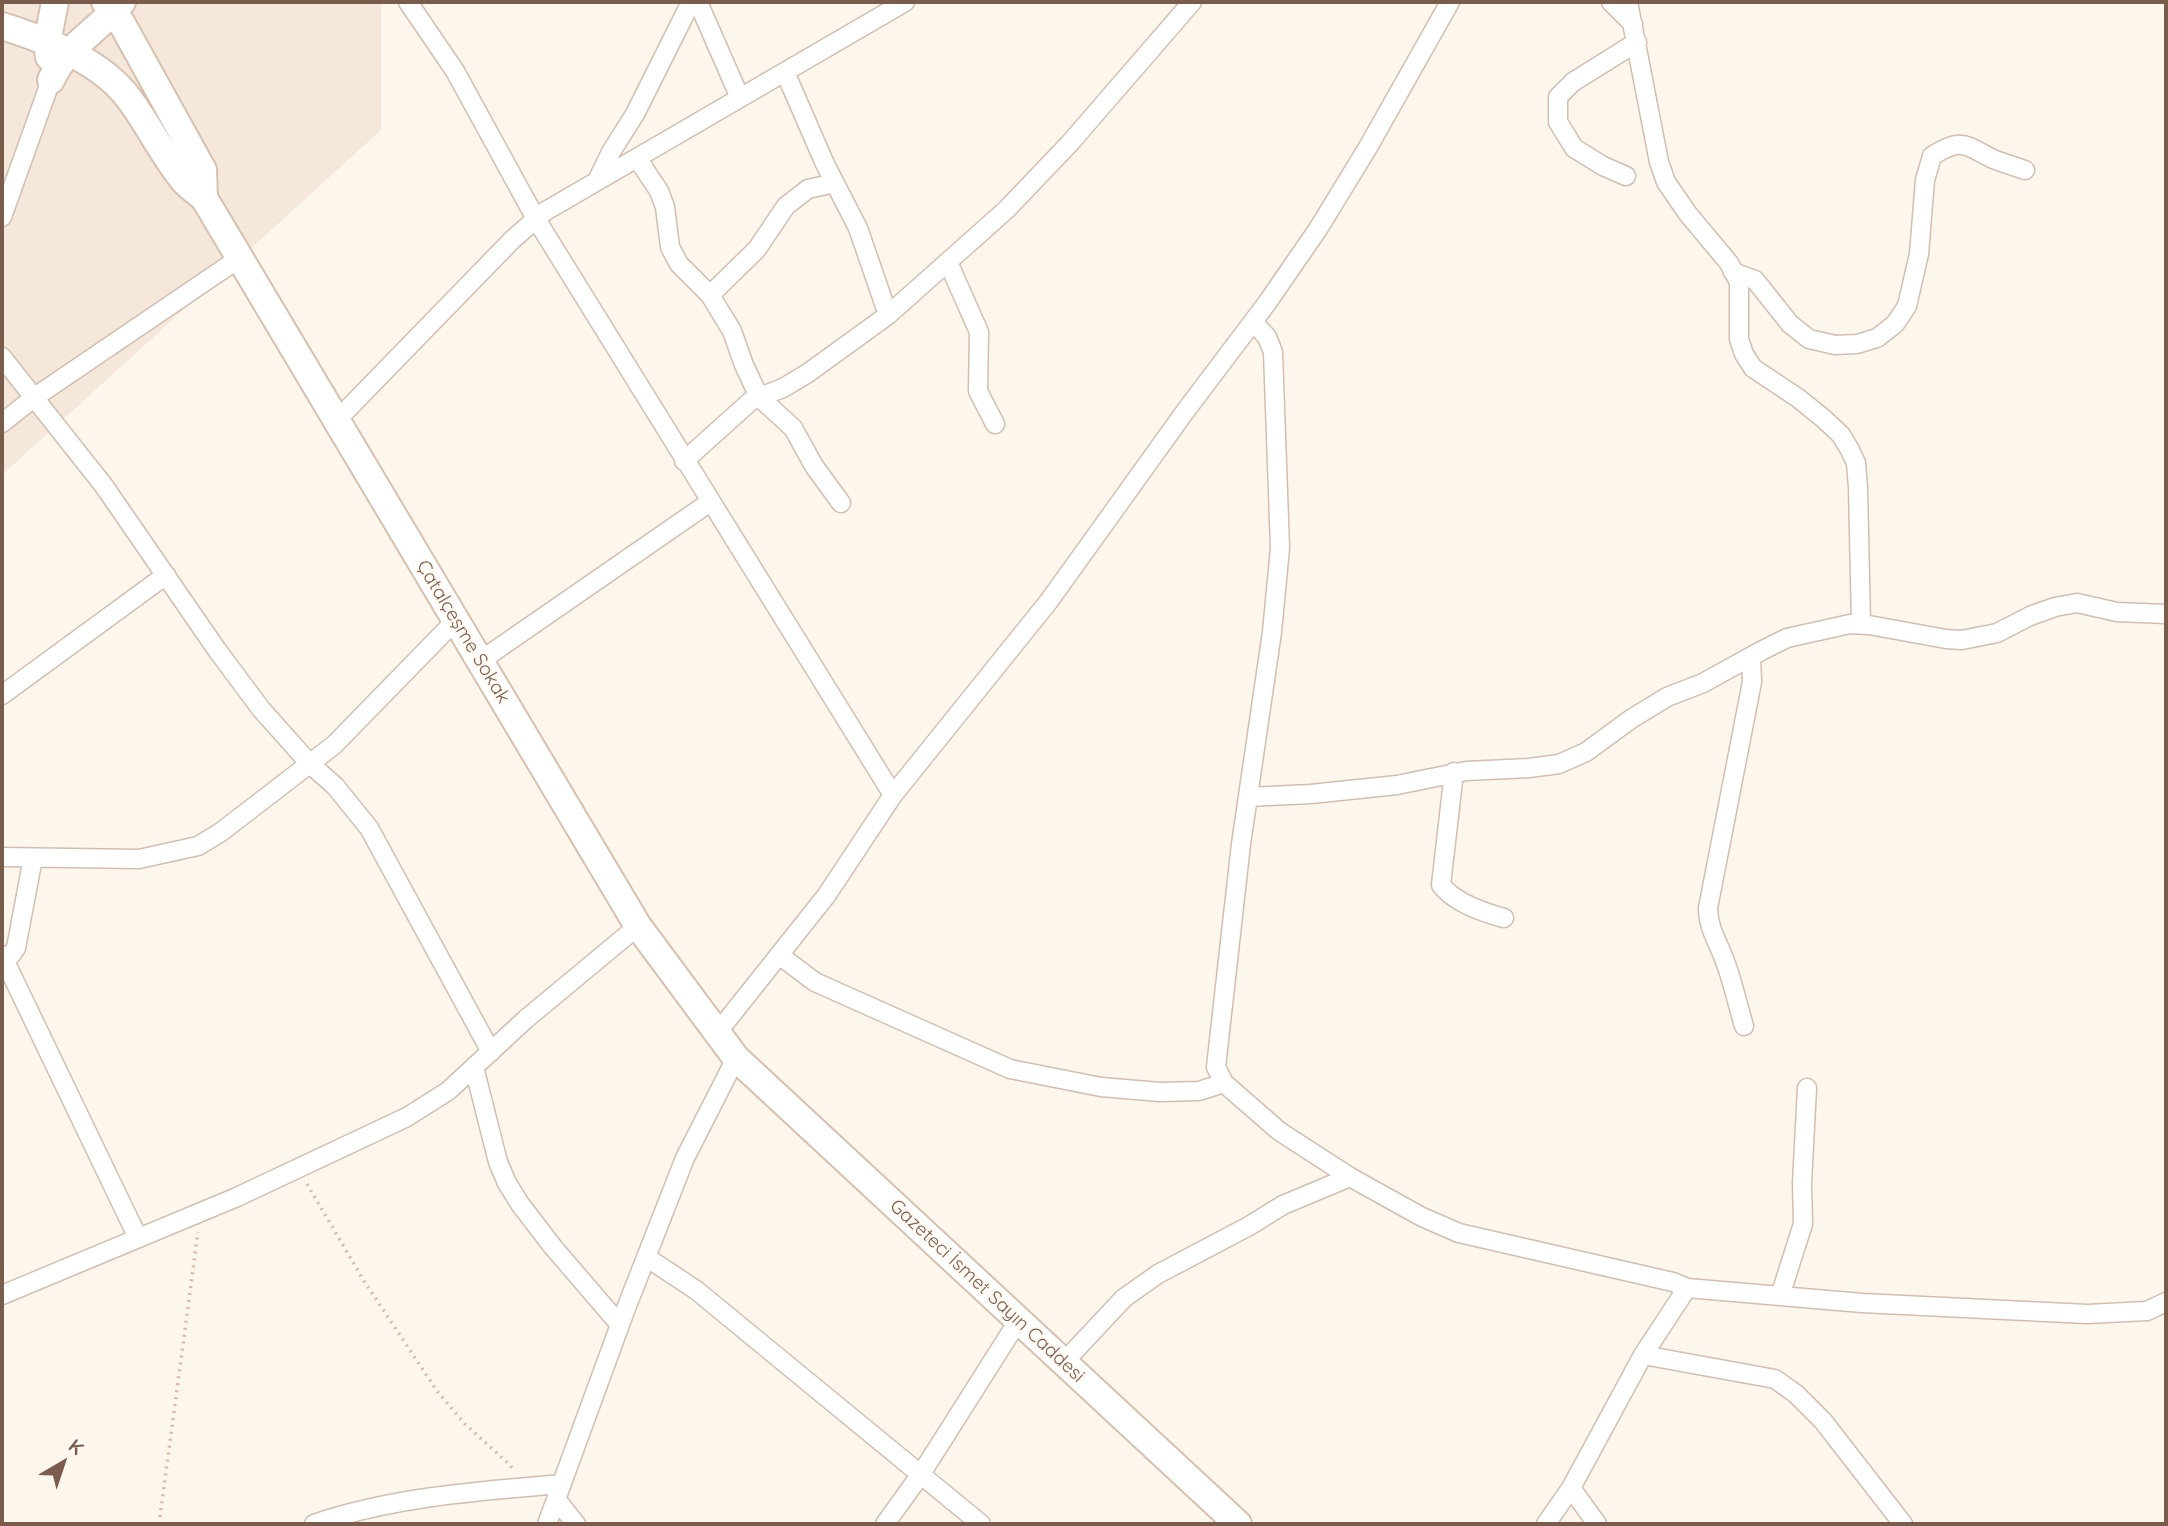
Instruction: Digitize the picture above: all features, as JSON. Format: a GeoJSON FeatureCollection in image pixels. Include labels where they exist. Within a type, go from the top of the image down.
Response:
{"type":"FeatureCollection","features":[{"type":"Feature","properties":{"kind":"street"},"geometry":{"type":"LineString","coordinates":[[2,217],[51,80],[57,48],[55,2]]}},
{"type":"Feature","properties":{"kind":"street"},"geometry":{"type":"LineString","coordinates":[[408,2],[455,71],[536,219],[893,795]]}},
{"type":"Feature","properties":{"kind":"street"},"geometry":{"type":"LineString","coordinates":[[597,181],[611,152],[635,114],[691,2]]}},
{"type":"Feature","properties":{"kind":"street"},"geometry":{"type":"LineString","coordinates":[[698,2],[740,98]]}},
{"type":"Feature","properties":{"kind":"street"},"geometry":{"type":"LineString","coordinates":[[337,420],[513,239],[544,212],[905,2]]}},
{"type":"Feature","properties":{"kind":"street"},"geometry":{"type":"LineString","coordinates":[[684,461],[752,400],[783,388],[808,373],[888,315],[948,262],[1006,209],[1070,143],[1192,2]]}},
{"type":"Feature","properties":{"kind":"street"},"geometry":{"type":"LineString","coordinates":[[717,1033],[826,896],[893,795],[1049,600],[1253,322],[1324,220],[1450,2]]}},
{"type":"Feature","properties":{"kind":"street"},"geometry":{"type":"LineString","coordinates":[[1611,2],[1635,34]]}},
{"type":"Feature","properties":{"kind":"street"},"geometry":{"type":"LineString","coordinates":[[1629,2],[1653,137],[1666,182],[1688,214],[1729,263],[1739,282],[1740,339],[1744,354],[1753,368],[1798,398],[1833,427],[1841,435],[1856,463],[1861,624]]}},
{"type":"Feature","properties":{"kind":"street"},"geometry":{"type":"LineString","coordinates":[[57,48],[82,38],[103,23],[114,5]]}},
{"type":"Feature","properties":{"kind":"street"},"geometry":{"type":"LineString","coordinates":[[114,5],[203,170],[204,198]]}},
{"type":"Feature","properties":{"kind":"street"},"geometry":{"type":"LineString","coordinates":[[2,26],[57,48],[90,65],[120,88],[184,182],[204,198]]}},
{"type":"Feature","properties":{"kind":"street"},"geometry":{"type":"LineString","coordinates":[[1626,176],[1574,148],[1558,122],[1558,97],[1573,82],[1635,34]]}},
{"type":"Feature","properties":{"kind":"street"},"geometry":{"type":"LineString","coordinates":[[785,72],[835,183],[859,228],[888,315]]}},
{"type":"Feature","properties":{"kind":"street"},"geometry":{"type":"LineString","coordinates":[[1733,272],[1755,280],[1790,324],[1809,339],[1835,345],[1857,344],[1877,338],[1895,324],[1907,306],[1919,254],[1925,180],[1932,156],[1949,146],[1960,145],[1976,148],[1993,159],[2025,170]]}},
{"type":"Feature","properties":{"kind":"street"},"geometry":{"type":"LineString","coordinates":[[637,158],[659,191],[665,207],[670,247],[679,264],[710,295],[732,331],[759,397],[793,428],[814,466],[841,503]]}},
{"type":"Feature","properties":{"kind":"street"},"geometry":{"type":"LineString","coordinates":[[710,295],[757,249],[786,206],[808,188],[835,183]]}},
{"type":"Feature","properties":{"kind":"street","name":"Çatalçeşme Sokak"},"geometry":{"type":"LineString","coordinates":[[204,198],[638,926],[736,1058]]}},
{"type":"Feature","properties":{"kind":"street"},"geometry":{"type":"LineString","coordinates":[[2,423],[35,397],[240,257]]}},
{"type":"Feature","properties":{"kind":"street"},"geometry":{"type":"LineString","coordinates":[[948,262],[979,332],[978,391],[995,424]]}},
{"type":"Feature","properties":{"kind":"street"},"geometry":{"type":"LineString","coordinates":[[1253,322],[1267,337],[1273,352],[1280,548],[1272,632],[1248,797],[1216,1067],[1224,1083],[1279,1131],[1350,1177],[1422,1217],[1459,1233],[1674,1282],[1687,1288],[1862,1303],[2087,1314],[2147,1311],[2166,1302]]}},
{"type":"Feature","properties":{"kind":"street"},"geometry":{"type":"LineString","coordinates":[[2,357],[104,486],[254,699],[310,764],[335,786],[369,828],[491,1052]]}},
{"type":"Feature","properties":{"kind":"street"},"geometry":{"type":"LineString","coordinates":[[480,662],[710,502]]}},
{"type":"Feature","properties":{"kind":"street"},"geometry":{"type":"LineString","coordinates":[[2,695],[166,575]]}},
{"type":"Feature","properties":{"kind":"street"},"geometry":{"type":"LineString","coordinates":[[1248,797],[1397,785],[1454,772],[1559,764],[1586,752],[1667,697],[1703,683],[1787,638],[1850,624],[1962,640],[1997,633],[2030,616],[2077,603],[2117,612],[2166,614]]}},
{"type":"Feature","properties":{"kind":"street"},"geometry":{"type":"LineString","coordinates":[[2,857],[139,859],[198,846],[221,832],[264,796],[334,745],[456,620]]}},
{"type":"Feature","properties":{"kind":"street"},"geometry":{"type":"LineString","coordinates":[[1744,1026],[1723,956],[1708,921],[1708,908],[1752,682],[1751,657]]}},
{"type":"Feature","properties":{"kind":"street"},"geometry":{"type":"LineString","coordinates":[[1454,772],[1441,885],[1449,895],[1485,913],[1504,918]]}},
{"type":"Feature","properties":{"kind":"street"},"geometry":{"type":"LineString","coordinates":[[33,858],[16,948],[3,960],[138,1238]]}},
{"type":"Feature","properties":{"kind":"street"},"geometry":{"type":"LineString","coordinates":[[2,1295],[200,1212],[407,1117],[448,1091],[526,1019],[638,926]]}},
{"type":"Feature","properties":{"kind":"street"},"geometry":{"type":"LineString","coordinates":[[779,955],[815,982],[1010,1069],[1101,1087],[1160,1092],[1199,1091],[1224,1083]]}},
{"type":"Feature","properties":{"kind":"street"},"geometry":{"type":"LineString","coordinates":[[547,1524],[685,1158],[736,1058]]}},
{"type":"Feature","properties":{"kind":"street","name":"Gazeteci İsmet Sayın Caddesi"},"geometry":{"type":"LineString","coordinates":[[736,1058],[1238,1524]]}},
{"type":"Feature","properties":{"kind":"street"},"geometry":{"type":"LineString","coordinates":[[474,1067],[498,1161],[507,1183],[520,1205],[553,1247],[620,1325]]}},
{"type":"Feature","properties":{"kind":"street"},"geometry":{"type":"LineString","coordinates":[[1780,1296],[1803,1224],[1802,1183],[1807,1088]]}},
{"type":"Feature","properties":{"kind":"street"},"geometry":{"type":"LineString","coordinates":[[1063,1363],[1124,1298],[1158,1274],[1283,1205],[1350,1177]]}},
{"type":"Feature","properties":{"kind":"street"},"geometry":{"type":"LineString","coordinates":[[646,1257],[696,1290],[981,1524]]}},
{"type":"Feature","properties":{"kind":"street"},"geometry":{"type":"LineString","coordinates":[[1546,1524],[1571,1488],[1643,1355],[1687,1288]]}},
{"type":"Feature","properties":{"kind":"street"},"geometry":{"type":"LineString","coordinates":[[886,1524],[1018,1321]]}},
{"type":"Feature","properties":{"kind":"street"},"geometry":{"type":"LineString","coordinates":[[1643,1355],[1775,1379],[1796,1394],[1823,1421],[1903,1524]]}},
{"type":"Feature","properties":{"kind":"street"},"geometry":{"type":"LineString","coordinates":[[314,1524],[350,1512],[474,1492],[525,1487],[559,1492]]}},
{"type":"Feature","properties":{"kind":"street"},"geometry":{"type":"LineString","coordinates":[[1571,1488],[1597,1524]]}},
{"type":"Feature","properties":{"kind":"street"},"geometry":{"type":"LineString","coordinates":[[559,1492],[576,1524]]}},
{"type":"Feature","properties":{"kind":"path"},"geometry":{"type":"LineString","coordinates":[[298,1168],[364,1281],[437,1391],[465,1424],[510,1465],[525,1487]]}},
{"type":"Feature","properties":{"kind":"path"},"geometry":{"type":"LineString","coordinates":[[159,1524],[200,1212]]}},
{"type":"Feature","properties":{"kind":"shaded area"},"geometry":{"type":"Polygon","coordinates":[[[2,2],[381,2],[381,130],[2,475],[2,2]]]}}]}
